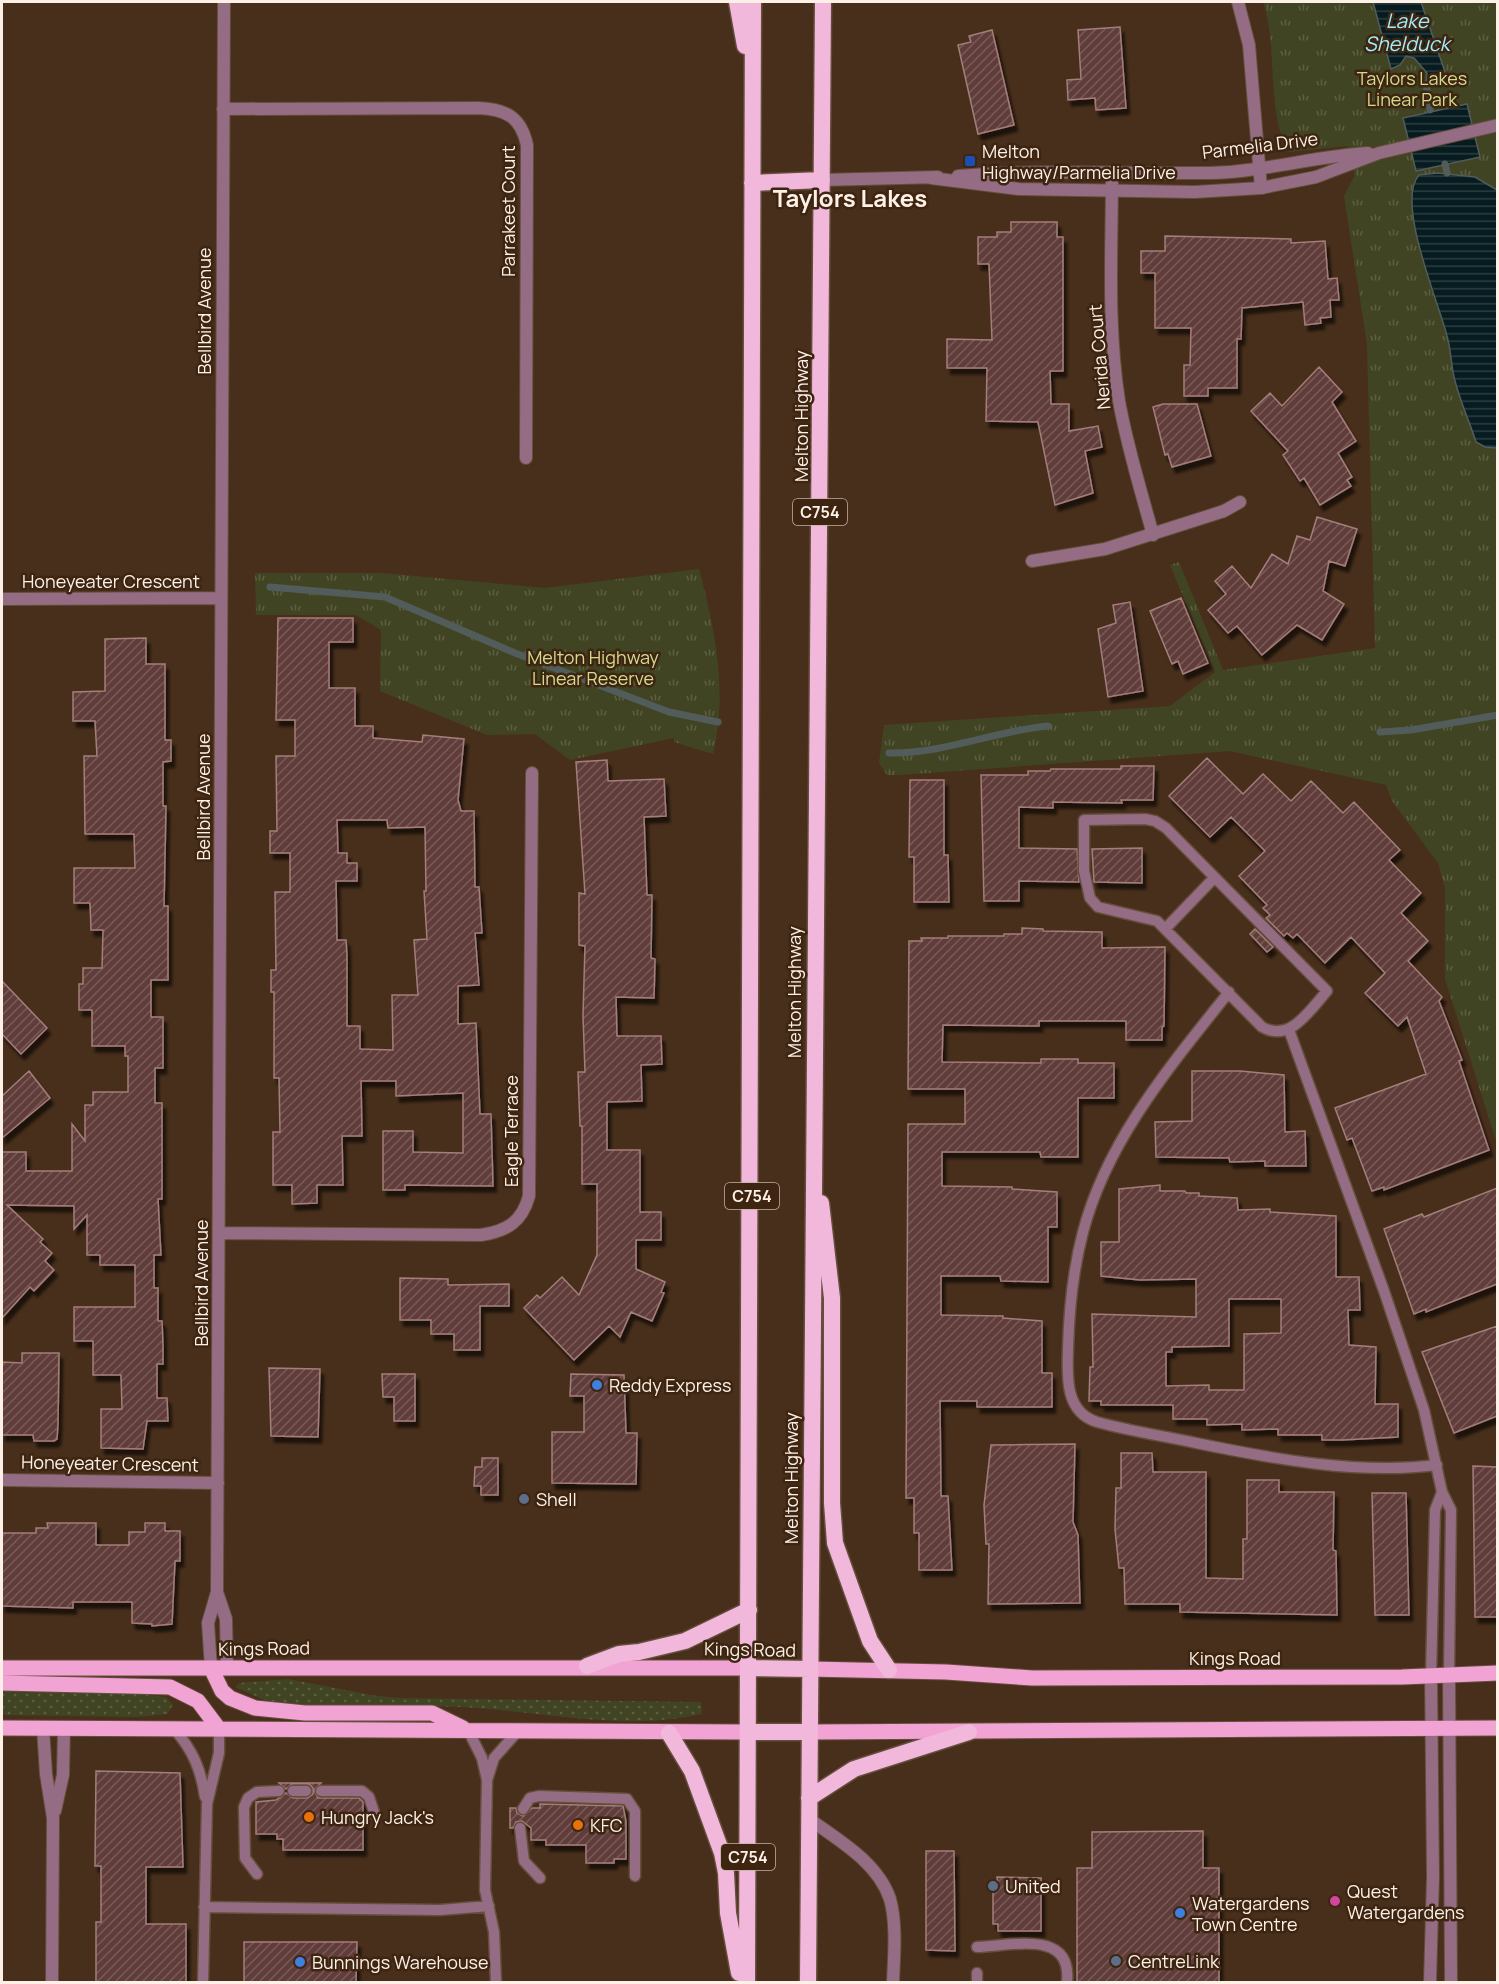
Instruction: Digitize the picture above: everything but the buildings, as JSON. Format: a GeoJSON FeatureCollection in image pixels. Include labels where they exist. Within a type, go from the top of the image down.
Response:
{"type":"FeatureCollection","features":[{"type":"Feature","properties":{"kind":"highway"},"geometry":{"type":"LineString","coordinates":[[737,2],[753,82]]}},
{"type":"Feature","properties":{"kind":"highway","name":"C754"},"geometry":{"type":"LineString","coordinates":[[747,1983],[752,1140],[749,622],[753,2]]}},
{"type":"Feature","properties":{"kind":"highway","name":"Melton Highway"},"geometry":{"type":"LineString","coordinates":[[808,1983],[823,2]]}},
{"type":"Feature","properties":{"kind":"highway","name":"Parmelia Drive"},"geometry":{"type":"LineString","coordinates":[[752,183],[822,180]]}},
{"type":"Feature","properties":{"kind":"highway"},"geometry":{"type":"LineString","coordinates":[[813,1125],[832,1298],[831,1503],[835,1543],[870,1641],[889,1670]]}},
{"type":"Feature","properties":{"kind":"highway"},"geometry":{"type":"LineString","coordinates":[[587,1666],[619,1654],[639,1652],[685,1641],[749,1610]]}},
{"type":"Feature","properties":{"kind":"highway","name":"Kings Road"},"geometry":{"type":"LineString","coordinates":[[749,1668],[810,1669]]}},
{"type":"Feature","properties":{"kind":"highway"},"geometry":{"type":"LineString","coordinates":[[748,1732],[810,1732]]}},
{"type":"Feature","properties":{"kind":"highway"},"geometry":{"type":"LineString","coordinates":[[809,1798],[854,1769],[969,1732]]}},
{"type":"Feature","properties":{"kind":"highway"},"geometry":{"type":"LineString","coordinates":[[669,1733],[692,1771],[722,1853],[728,1913],[741,1983]]}},
{"type":"Feature","properties":{"kind":"main road","name":"Kings Road"},"geometry":{"type":"LineString","coordinates":[[2,1668],[587,1666],[749,1668]]}},
{"type":"Feature","properties":{"kind":"main road"},"geometry":{"type":"LineString","coordinates":[[211,1668],[222,1691],[230,1698],[255,1708],[304,1713],[432,1713],[468,1730]]}},
{"type":"Feature","properties":{"kind":"main road","name":"Kings Road"},"geometry":{"type":"LineString","coordinates":[[810,1669],[889,1670],[1032,1678],[1431,1676],[1497,1673]]}},
{"type":"Feature","properties":{"kind":"main road"},"geometry":{"type":"LineString","coordinates":[[2,1683],[170,1687],[198,1701],[219,1729]]}},
{"type":"Feature","properties":{"kind":"main road"},"geometry":{"type":"LineString","coordinates":[[2,1728],[748,1732]]}},
{"type":"Feature","properties":{"kind":"main road"},"geometry":{"type":"LineString","coordinates":[[810,1732],[1497,1728]]}},
{"type":"Feature","properties":{"kind":"street","name":"Bellbird Avenue"},"geometry":{"type":"LineString","coordinates":[[211,1668],[208,1623],[217,1592],[218,1483],[224,2]]}},
{"type":"Feature","properties":{"kind":"street"},"geometry":{"type":"LineString","coordinates":[[1238,2],[1249,45],[1261,188]]}},
{"type":"Feature","properties":{"kind":"street","name":"Parrakeet Court"},"geometry":{"type":"LineString","coordinates":[[223,108],[478,108],[513,115],[520,124],[527,145],[526,458]]}},
{"type":"Feature","properties":{"kind":"street","name":"Parmelia Drive"},"geometry":{"type":"LineString","coordinates":[[931,178],[1019,189],[1215,192],[1261,188],[1299,181],[1378,153],[1497,125]]}},
{"type":"Feature","properties":{"kind":"street","name":"Parmelia Drive"},"geometry":{"type":"LineString","coordinates":[[822,180],[931,178],[1020,171],[1210,173],[1337,155],[1378,153]]}},
{"type":"Feature","properties":{"kind":"street","name":"Nerida Court"},"geometry":{"type":"LineString","coordinates":[[1112,172],[1111,294],[1117,382],[1129,447],[1153,535]]}},
{"type":"Feature","properties":{"kind":"street"},"geometry":{"type":"LineString","coordinates":[[1032,561],[1105,549],[1224,511],[1240,502]]}},
{"type":"Feature","properties":{"kind":"street","name":"Honeyeater Crescent"},"geometry":{"type":"LineString","coordinates":[[2,599],[221,598]]}},
{"type":"Feature","properties":{"kind":"street","name":"Eagle Terrace"},"geometry":{"type":"LineString","coordinates":[[219,1233],[481,1235],[509,1227],[525,1211],[529,1196],[532,773]]}},
{"type":"Feature","properties":{"kind":"street","name":"Honeyeater Crescent"},"geometry":{"type":"LineString","coordinates":[[2,1480],[218,1483]]}},
{"type":"Feature","properties":{"kind":"street","name":"Bellbird Avenue"},"geometry":{"type":"LineString","coordinates":[[217,1592],[226,1619],[227,1668]]}},
{"type":"Feature","properties":{"kind":"street"},"geometry":{"type":"LineString","coordinates":[[1449,1675],[1451,1983]]}},
{"type":"Feature","properties":{"kind":"street"},"geometry":{"type":"LineString","coordinates":[[1430,1983],[1433,1877],[1431,1676]]}},
{"type":"Feature","properties":{"kind":"street"},"geometry":{"type":"LineString","coordinates":[[43,1728],[46,1774],[53,1818],[52,1983]]}},
{"type":"Feature","properties":{"kind":"street"},"geometry":{"type":"LineString","coordinates":[[53,1818],[63,1775],[64,1728]]}},
{"type":"Feature","properties":{"kind":"street"},"geometry":{"type":"LineString","coordinates":[[809,1819],[857,1854],[883,1885],[892,1912],[893,1983]]}},
{"type":"Feature","properties":{"kind":"lane"},"geometry":{"type":"LineString","coordinates":[[1084,820],[1155,821],[1166,828],[1328,991],[1289,1030],[1274,1032],[1262,1027],[1166,928],[1157,921],[1098,907],[1090,898],[1084,871],[1084,820]]}},
{"type":"Feature","properties":{"kind":"lane"},"geometry":{"type":"LineString","coordinates":[[1166,928],[1214,878]]}},
{"type":"Feature","properties":{"kind":"lane"},"geometry":{"type":"LineString","coordinates":[[1229,992],[1189,1041],[1136,1116],[1100,1182],[1090,1207],[1071,1295],[1068,1356],[1069,1389],[1074,1404],[1080,1413],[1097,1422],[1266,1457],[1317,1463],[1408,1468],[1437,1465]]}},
{"type":"Feature","properties":{"kind":"lane"},"geometry":{"type":"LineString","coordinates":[[1289,1030],[1384,1291],[1424,1410],[1442,1492],[1451,1510],[1449,1675]]}},
{"type":"Feature","properties":{"kind":"lane"},"geometry":{"type":"LineString","coordinates":[[1431,1676],[1435,1510],[1442,1492]]}},
{"type":"Feature","properties":{"kind":"lane"},"geometry":{"type":"LineString","coordinates":[[174,1729],[192,1751],[202,1775],[207,1804],[203,1983]]}},
{"type":"Feature","properties":{"kind":"lane"},"geometry":{"type":"LineString","coordinates":[[207,1804],[219,1753],[219,1729]]}},
{"type":"Feature","properties":{"kind":"lane"},"geometry":{"type":"LineString","coordinates":[[468,1730],[482,1758],[487,1780],[485,1890],[494,1932],[496,1983]]}},
{"type":"Feature","properties":{"kind":"lane"},"geometry":{"type":"LineString","coordinates":[[487,1780],[500,1749],[518,1731]]}},
{"type":"Feature","properties":{"kind":"lane"},"geometry":{"type":"LineString","coordinates":[[257,1874],[245,1858],[244,1807],[252,1794],[279,1791]]}},
{"type":"Feature","properties":{"kind":"lane"},"geometry":{"type":"LineString","coordinates":[[293,1791],[306,1791]]}},
{"type":"Feature","properties":{"kind":"lane"},"geometry":{"type":"LineString","coordinates":[[321,1791],[362,1791],[369,1797],[375,1815]]}},
{"type":"Feature","properties":{"kind":"lane"},"geometry":{"type":"LineString","coordinates":[[523,1809],[530,1798],[539,1796],[627,1799],[635,1811],[635,1876]]}},
{"type":"Feature","properties":{"kind":"lane"},"geometry":{"type":"LineString","coordinates":[[520,1828],[524,1861],[540,1878]]}},
{"type":"Feature","properties":{"kind":"lane"},"geometry":{"type":"LineString","coordinates":[[204,1907],[440,1910],[489,1905]]}},
{"type":"Feature","properties":{"kind":"lane"},"geometry":{"type":"LineString","coordinates":[[977,1947],[1047,1945],[1053,1947],[1064,1959],[1067,1983]]}},
{"type":"Feature","properties":{"kind":"green space","name":"Taylors Lakes Linear Park"},"geometry":{"type":"Polygon","coordinates":[[[1263,2],[1497,2],[1497,1144],[1445,979],[1445,888],[1438,863],[1392,801],[1386,785],[1230,751],[900,775],[887,775],[879,763],[884,725],[1170,706],[1215,672],[1170,565],[1179,562],[1223,670],[1375,648],[1367,344],[1344,196],[1355,175],[1348,146],[1289,152],[1277,117],[1268,20],[1263,2]]]}},
{"type":"Feature","properties":{"kind":"green space","name":"Melton Highway Linear Reserve"},"geometry":{"type":"Polygon","coordinates":[[[699,569],[718,661],[719,707],[713,754],[674,742],[674,738],[570,760],[535,734],[487,735],[380,691],[381,630],[356,615],[256,615],[255,573],[382,573],[545,588],[699,569]]]}},
{"type":"Feature","properties":{"kind":"green space"},"geometry":{"type":"Polygon","coordinates":[[[288,1679],[377,1696],[400,1698],[701,1702],[702,1714],[672,1719],[612,1721],[461,1707],[297,1706],[271,1703],[235,1687],[239,1683],[288,1679]]]}},
{"type":"Feature","properties":{"kind":"green space"},"geometry":{"type":"Polygon","coordinates":[[[111,1690],[166,1697],[173,1705],[167,1714],[137,1717],[2,1715],[2,1691],[111,1690]]]}},
{"type":"Feature","properties":{"kind":"water","name":"Lake Shelduck"},"geometry":{"type":"Polygon","coordinates":[[[1373,2],[1421,2],[1445,72],[1438,86],[1426,84],[1427,73],[1414,58],[1406,56],[1400,65],[1391,69],[1373,2]]]}},
{"type":"Feature","properties":{"kind":"water"},"geometry":{"type":"Polygon","coordinates":[[[1467,104],[1480,157],[1416,171],[1403,118],[1467,104]]]}},
{"type":"Feature","properties":{"kind":"water"},"geometry":{"type":"Polygon","coordinates":[[[1438,173],[1475,177],[1497,190],[1497,448],[1485,447],[1476,442],[1456,385],[1447,336],[1415,229],[1412,207],[1413,188],[1419,175],[1438,173]]]}},
{"type":"Feature","properties":{"kind":"waterway"},"geometry":{"type":"LineString","coordinates":[[1426,84],[1430,110]]}},
{"type":"Feature","properties":{"kind":"waterway"},"geometry":{"type":"LineString","coordinates":[[1445,164],[1447,173]]}},
{"type":"Feature","properties":{"kind":"waterway"},"geometry":{"type":"LineString","coordinates":[[270,587],[385,597],[515,653],[669,712],[718,722]]}},
{"type":"Feature","properties":{"kind":"waterway"},"geometry":{"type":"LineString","coordinates":[[1380,732],[1411,730],[1498,715]]}},
{"type":"Feature","properties":{"kind":"waterway"},"geometry":{"type":"LineString","coordinates":[[889,753],[929,750],[1008,732],[1048,726]]}},
{"type":"Feature","properties":{"kind":"place","name":"Melton Highway/Parmelia Drive"},"geometry":{"type":"Point","coordinates":[970,161]}},
{"type":"Feature","properties":{"kind":"place","name":"Reddy Express"},"geometry":{"type":"Point","coordinates":[597,1385]}},
{"type":"Feature","properties":{"kind":"place","name":"Shell"},"geometry":{"type":"Point","coordinates":[524,1499]}},
{"type":"Feature","properties":{"kind":"place","name":"Hungry Jack's"},"geometry":{"type":"Point","coordinates":[309,1817]}},
{"type":"Feature","properties":{"kind":"place","name":"KFC"},"geometry":{"type":"Point","coordinates":[578,1825]}},
{"type":"Feature","properties":{"kind":"place","name":"United"},"geometry":{"type":"Point","coordinates":[993,1886]}},
{"type":"Feature","properties":{"kind":"place","name":"Quest Watergardens"},"geometry":{"type":"Point","coordinates":[1335,1901]}},
{"type":"Feature","properties":{"kind":"place","name":"Watergardens Town Centre"},"geometry":{"type":"Point","coordinates":[1180,1913]}},
{"type":"Feature","properties":{"kind":"place","name":"CentreLink"},"geometry":{"type":"Point","coordinates":[1116,1961]}},
{"type":"Feature","properties":{"kind":"place","name":"Bunnings Warehouse"},"geometry":{"type":"Point","coordinates":[300,1962]}},
{"type":"Feature","properties":{"kind":"district","name":"Taylors Lakes"},"geometry":{"type":"Point","coordinates":[850,197]}}]}
